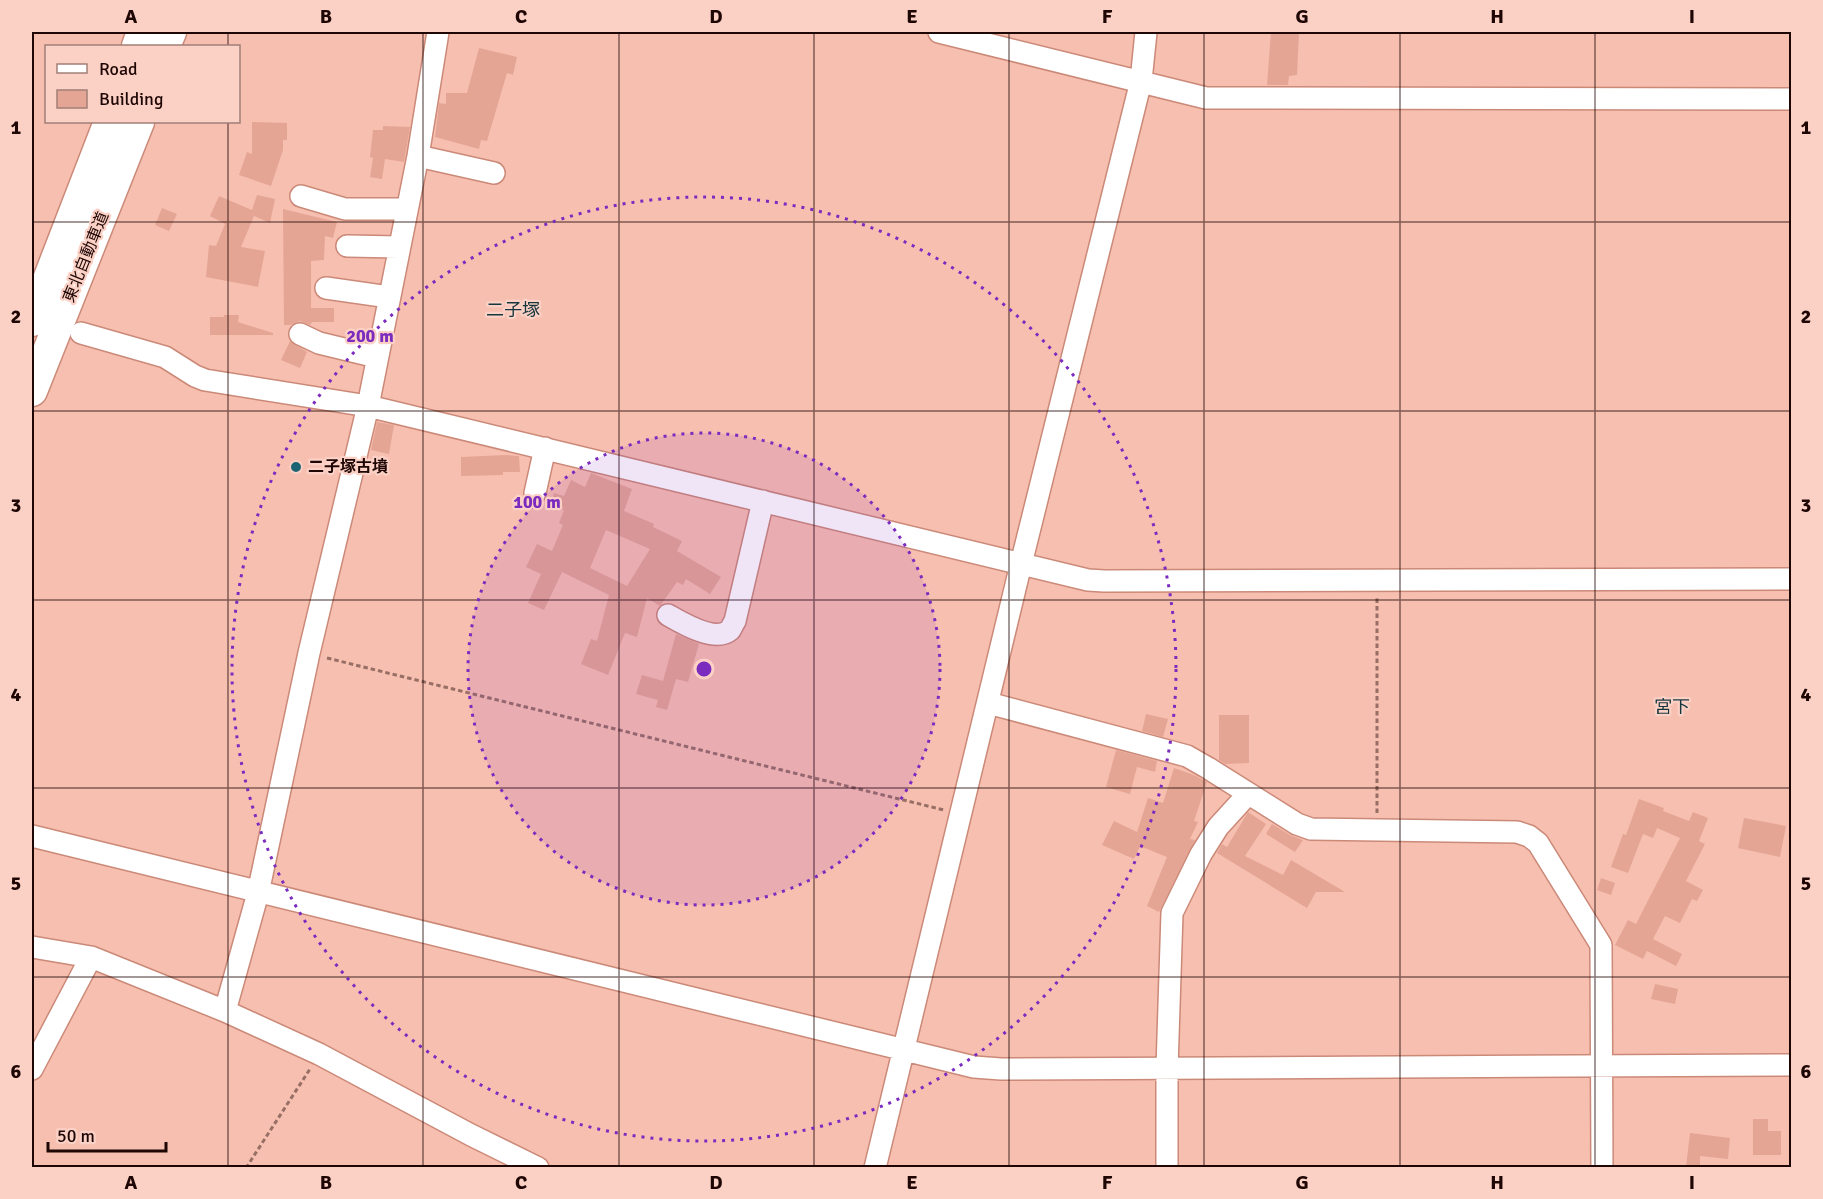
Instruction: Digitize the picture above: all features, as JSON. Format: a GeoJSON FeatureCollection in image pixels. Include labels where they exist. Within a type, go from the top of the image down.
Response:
{"type":"FeatureCollection","features":[{"type":"Feature","properties":{"kind":"highway","name":"東北自動車道"},"geometry":{"type":"LineString","coordinates":[[32,321],[109,123]]}},
{"type":"Feature","properties":{"kind":"highway","name":"東北自動車道"},"geometry":{"type":"LineString","coordinates":[[32,391],[138,123]]}},
{"type":"Feature","properties":{"kind":"street"},"geometry":{"type":"LineString","coordinates":[[225,1011],[258,892],[309,653],[368,406],[418,156],[438,32]]}},
{"type":"Feature","properties":{"kind":"street"},"geometry":{"type":"LineString","coordinates":[[939,32],[1206,98],[1791,99]]}},
{"type":"Feature","properties":{"kind":"street"},"geometry":{"type":"LineString","coordinates":[[875,1167],[1141,81],[1146,32]]}},
{"type":"Feature","properties":{"kind":"street"},"geometry":{"type":"LineString","coordinates":[[418,156],[494,173]]}},
{"type":"Feature","properties":{"kind":"street"},"geometry":{"type":"LineString","coordinates":[[301,196],[345,209],[407,209]]}},
{"type":"Feature","properties":{"kind":"street"},"geometry":{"type":"LineString","coordinates":[[347,246],[399,247]]}},
{"type":"Feature","properties":{"kind":"street"},"geometry":{"type":"LineString","coordinates":[[326,288],[389,297]]}},
{"type":"Feature","properties":{"kind":"street"},"geometry":{"type":"LineString","coordinates":[[81,333],[165,357],[205,380],[368,406],[1021,564],[1104,581],[1791,579]]}},
{"type":"Feature","properties":{"kind":"street"},"geometry":{"type":"LineString","coordinates":[[300,334],[319,343],[377,357]]}},
{"type":"Feature","properties":{"kind":"street"},"geometry":{"type":"LineString","coordinates":[[535,493],[545,448]]}},
{"type":"Feature","properties":{"kind":"street"},"geometry":{"type":"LineString","coordinates":[[668,615],[696,630],[722,633],[729,630],[735,621],[763,501]]}},
{"type":"Feature","properties":{"kind":"street"},"geometry":{"type":"LineString","coordinates":[[988,703],[1186,756],[1303,827],[1326,830],[1517,832],[1538,843],[1600,945],[1603,1066],[1602,1167]]}},
{"type":"Feature","properties":{"kind":"street"},"geometry":{"type":"LineString","coordinates":[[1167,1167],[1167,1068],[1172,913],[1201,854],[1218,827],[1248,794]]}},
{"type":"Feature","properties":{"kind":"street"},"geometry":{"type":"LineString","coordinates":[[32,836],[974,1067],[1791,1065]]}},
{"type":"Feature","properties":{"kind":"street"},"geometry":{"type":"LineString","coordinates":[[32,947],[91,957],[225,1011],[319,1054],[461,1130],[538,1167]]}},
{"type":"Feature","properties":{"kind":"street"},"geometry":{"type":"LineString","coordinates":[[32,1069],[91,957]]}},
{"type":"Feature","properties":{"kind":"path"},"geometry":{"type":"LineString","coordinates":[[1377,581],[1377,831]]}},
{"type":"Feature","properties":{"kind":"path"},"geometry":{"type":"LineString","coordinates":[[309,653],[960,814]]}},
{"type":"Feature","properties":{"kind":"path"},"geometry":{"type":"LineString","coordinates":[[246,1167],[319,1054]]}},
{"type":"Feature","properties":{"kind":"building"},"geometry":{"type":"Polygon","coordinates":[[[1271,32],[1299,32],[1297,75],[1289,76],[1288,85],[1267,85],[1271,32]]]}},
{"type":"Feature","properties":{"kind":"building"},"geometry":{"type":"Polygon","coordinates":[[[479,48],[517,57],[513,75],[507,73],[487,141],[481,140],[479,149],[435,137],[439,103],[446,104],[446,93],[467,93],[479,48]]]}},
{"type":"Feature","properties":{"kind":"building"},"geometry":{"type":"Polygon","coordinates":[[[252,122],[287,123],[287,140],[283,140],[283,150],[271,186],[239,175],[247,152],[252,154],[252,122]]]}},
{"type":"Feature","properties":{"kind":"building"},"geometry":{"type":"Polygon","coordinates":[[[383,126],[410,127],[404,162],[385,159],[382,179],[370,177],[373,158],[370,157],[373,130],[383,130],[383,126]]]}},
{"type":"Feature","properties":{"kind":"building"},"geometry":{"type":"Polygon","coordinates":[[[257,195],[275,199],[270,223],[254,216],[241,247],[265,251],[258,287],[206,277],[209,245],[216,246],[225,224],[210,216],[219,196],[252,210],[257,195]]]}},
{"type":"Feature","properties":{"kind":"building"},"geometry":{"type":"Polygon","coordinates":[[[162,208],[177,214],[169,231],[155,225],[162,208]]]}},
{"type":"Feature","properties":{"kind":"building"},"geometry":{"type":"Polygon","coordinates":[[[283,209],[337,222],[333,238],[325,236],[324,260],[311,261],[311,308],[334,308],[334,322],[312,322],[310,325],[300,321],[284,325],[283,209]]]}},
{"type":"Feature","properties":{"kind":"building"},"geometry":{"type":"Polygon","coordinates":[[[224,315],[239,315],[238,322],[273,333],[273,335],[210,335],[210,317],[224,317],[224,315]]]}},
{"type":"Feature","properties":{"kind":"building"},"geometry":{"type":"Polygon","coordinates":[[[290,341],[307,352],[300,368],[281,360],[290,341]]]}},
{"type":"Feature","properties":{"kind":"building"},"geometry":{"type":"Polygon","coordinates":[[[377,422],[394,425],[389,454],[371,450],[377,422]]]}},
{"type":"Feature","properties":{"kind":"building"},"geometry":{"type":"Polygon","coordinates":[[[519,456],[520,472],[503,472],[503,475],[461,476],[461,457],[519,456]]]}},
{"type":"Feature","properties":{"kind":"building"},"geometry":{"type":"Polygon","coordinates":[[[591,473],[632,489],[624,511],[654,524],[653,527],[682,541],[677,551],[721,577],[710,594],[686,579],[683,585],[677,582],[660,606],[647,598],[637,637],[625,633],[608,675],[581,664],[591,639],[597,641],[609,595],[562,572],[544,610],[528,603],[541,574],[526,567],[537,544],[552,551],[563,525],[559,523],[564,510],[550,506],[554,493],[564,496],[571,480],[585,487],[591,473]],[[606,530],[590,568],[627,586],[650,549],[606,530]]]}},
{"type":"Feature","properties":{"kind":"building"},"geometry":{"type":"Polygon","coordinates":[[[676,634],[699,644],[688,682],[676,679],[667,710],[656,707],[658,700],[636,694],[642,675],[663,681],[676,634]]]}},
{"type":"Feature","properties":{"kind":"building"},"geometry":{"type":"Polygon","coordinates":[[[1146,714],[1168,719],[1163,737],[1142,731],[1146,714]]]}},
{"type":"Feature","properties":{"kind":"building"},"geometry":{"type":"Polygon","coordinates":[[[1219,715],[1249,715],[1249,763],[1225,764],[1219,760],[1219,715]]]}},
{"type":"Feature","properties":{"kind":"building"},"geometry":{"type":"Polygon","coordinates":[[[1116,750],[1157,761],[1155,772],[1137,767],[1130,794],[1106,787],[1116,750]]]}},
{"type":"Feature","properties":{"kind":"building"},"geometry":{"type":"Polygon","coordinates":[[[1174,768],[1207,782],[1194,821],[1198,822],[1190,839],[1195,840],[1159,912],[1147,906],[1167,857],[1140,846],[1134,859],[1102,845],[1114,821],[1137,832],[1148,798],[1163,803],[1174,768]]]}},
{"type":"Feature","properties":{"kind":"building"},"geometry":{"type":"Polygon","coordinates":[[[1639,799],[1664,808],[1663,811],[1689,821],[1693,812],[1708,818],[1699,841],[1705,844],[1686,881],[1703,890],[1697,901],[1692,899],[1680,923],[1665,916],[1653,939],[1682,954],[1676,966],[1647,951],[1643,959],[1615,945],[1628,920],[1636,924],[1680,838],[1657,828],[1653,838],[1643,834],[1628,873],[1611,867],[1639,799]]]}},
{"type":"Feature","properties":{"kind":"building"},"geometry":{"type":"Polygon","coordinates":[[[1248,812],[1266,824],[1245,856],[1283,875],[1291,860],[1345,892],[1316,892],[1307,908],[1217,853],[1222,844],[1227,847],[1248,812]]]}},
{"type":"Feature","properties":{"kind":"building"},"geometry":{"type":"Polygon","coordinates":[[[1744,818],[1786,826],[1780,857],[1738,848],[1744,818]]]}},
{"type":"Feature","properties":{"kind":"building"},"geometry":{"type":"Polygon","coordinates":[[[1272,824],[1303,840],[1295,852],[1266,834],[1272,824]]]}},
{"type":"Feature","properties":{"kind":"building"},"geometry":{"type":"Polygon","coordinates":[[[1601,878],[1615,883],[1611,895],[1597,890],[1601,878]]]}},
{"type":"Feature","properties":{"kind":"building"},"geometry":{"type":"Polygon","coordinates":[[[1655,984],[1678,989],[1675,1004],[1651,999],[1655,984]]]}},
{"type":"Feature","properties":{"kind":"building"},"geometry":{"type":"Polygon","coordinates":[[[1753,1119],[1768,1119],[1768,1131],[1781,1131],[1781,1155],[1753,1155],[1753,1119]]]}},
{"type":"Feature","properties":{"kind":"building"},"geometry":{"type":"Polygon","coordinates":[[[1690,1133],[1730,1138],[1728,1159],[1700,1156],[1700,1167],[1686,1167],[1690,1133]]]}},
{"type":"Feature","properties":{"kind":"place","name":"二子塚古墳"},"geometry":{"type":"Point","coordinates":[296,467]}},
{"type":"Feature","properties":{"kind":"district","name":"二子塚"},"geometry":{"type":"Point","coordinates":[513,310]}},
{"type":"Feature","properties":{"kind":"district","name":"宮下"},"geometry":{"type":"Point","coordinates":[1672,707]}}]}
